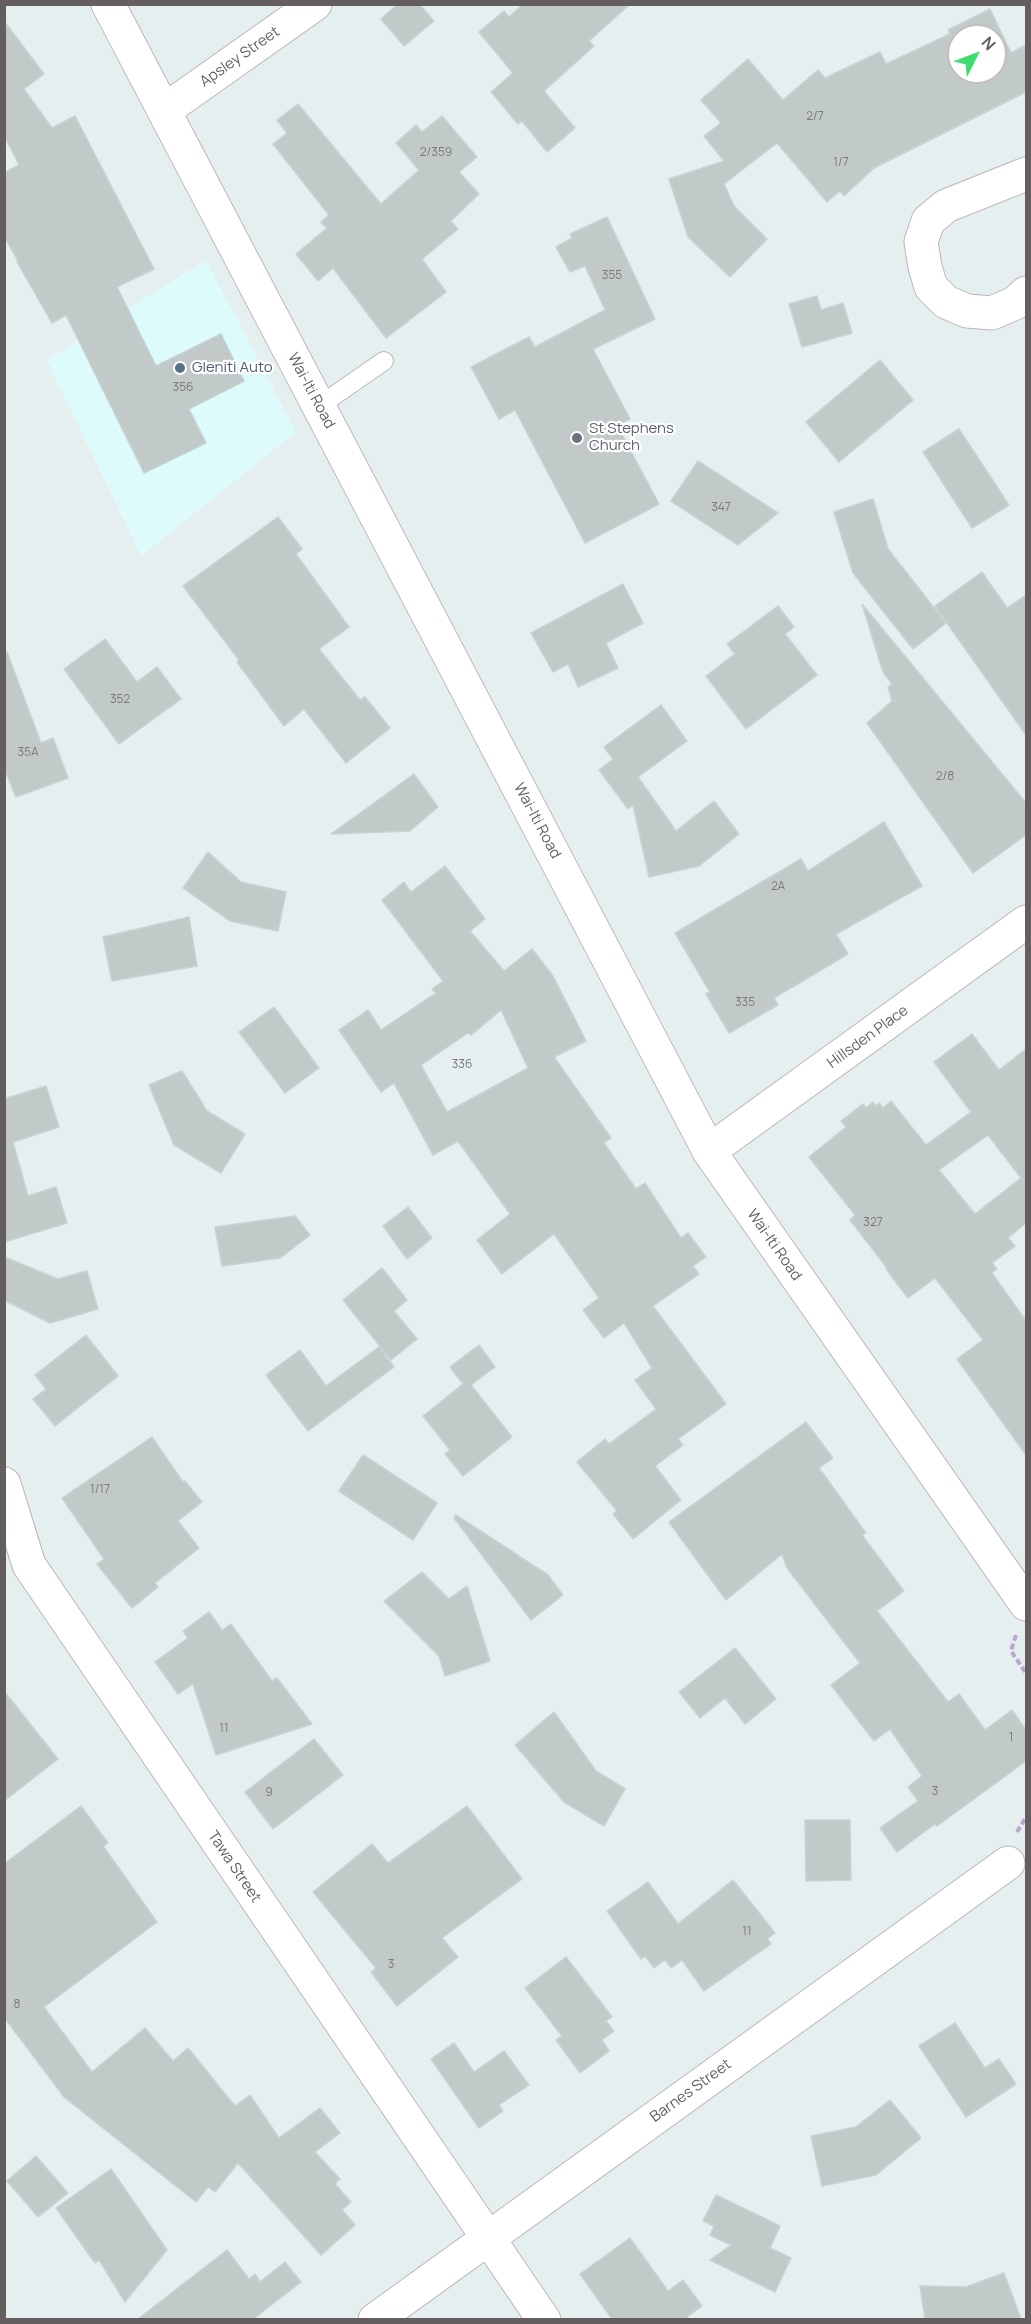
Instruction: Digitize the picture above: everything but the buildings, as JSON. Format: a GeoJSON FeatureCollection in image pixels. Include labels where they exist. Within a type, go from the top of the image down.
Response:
{"type":"FeatureCollection","features":[{"type":"Feature","properties":{"kind":"street","name":"Wai-Iti Road"},"geometry":{"type":"LineString","coordinates":[[108,4],[709,1151],[1026,1603]]}},
{"type":"Feature","properties":{"kind":"street","name":"Apsley Street"},"geometry":{"type":"LineString","coordinates":[[165,110],[315,4]]}},
{"type":"Feature","properties":{"kind":"street"},"geometry":{"type":"LineString","coordinates":[[1026,174],[946,206],[928,221],[921,242],[925,267],[932,287],[946,302],[967,311],[992,314],[1015,303],[1026,293]]}},
{"type":"Feature","properties":{"kind":"street","name":"Hillsden Place"},"geometry":{"type":"LineString","coordinates":[[709,1151],[1026,922]]}},
{"type":"Feature","properties":{"kind":"street","name":"Tawa Street"},"geometry":{"type":"LineString","coordinates":[[4,1484],[29,1565],[544,2319]]}},
{"type":"Feature","properties":{"kind":"street","name":"Barnes Street"},"geometry":{"type":"LineString","coordinates":[[375,2319],[1020,1848]]}},
{"type":"Feature","properties":{"kind":"lane"},"geometry":{"type":"LineString","coordinates":[[319,406],[384,362]]}},
{"type":"Feature","properties":{"kind":"path"},"geometry":{"type":"LineString","coordinates":[[1014,1641],[1011,1651],[1026,1673]]}},
{"type":"Feature","properties":{"kind":"path"},"geometry":{"type":"LineString","coordinates":[[1020,1848],[1026,1817]]}},
{"type":"Feature","properties":{"kind":"shaded area"},"geometry":{"type":"Polygon","coordinates":[[[206,260],[296,432],[141,556],[47,360],[206,260]]]}},
{"type":"Feature","properties":{"kind":"place","name":"Gleniti Auto"},"geometry":{"type":"Point","coordinates":[180,368]}},
{"type":"Feature","properties":{"kind":"place","name":"St Stephens Church"},"geometry":{"type":"Point","coordinates":[577,438]}}]}
